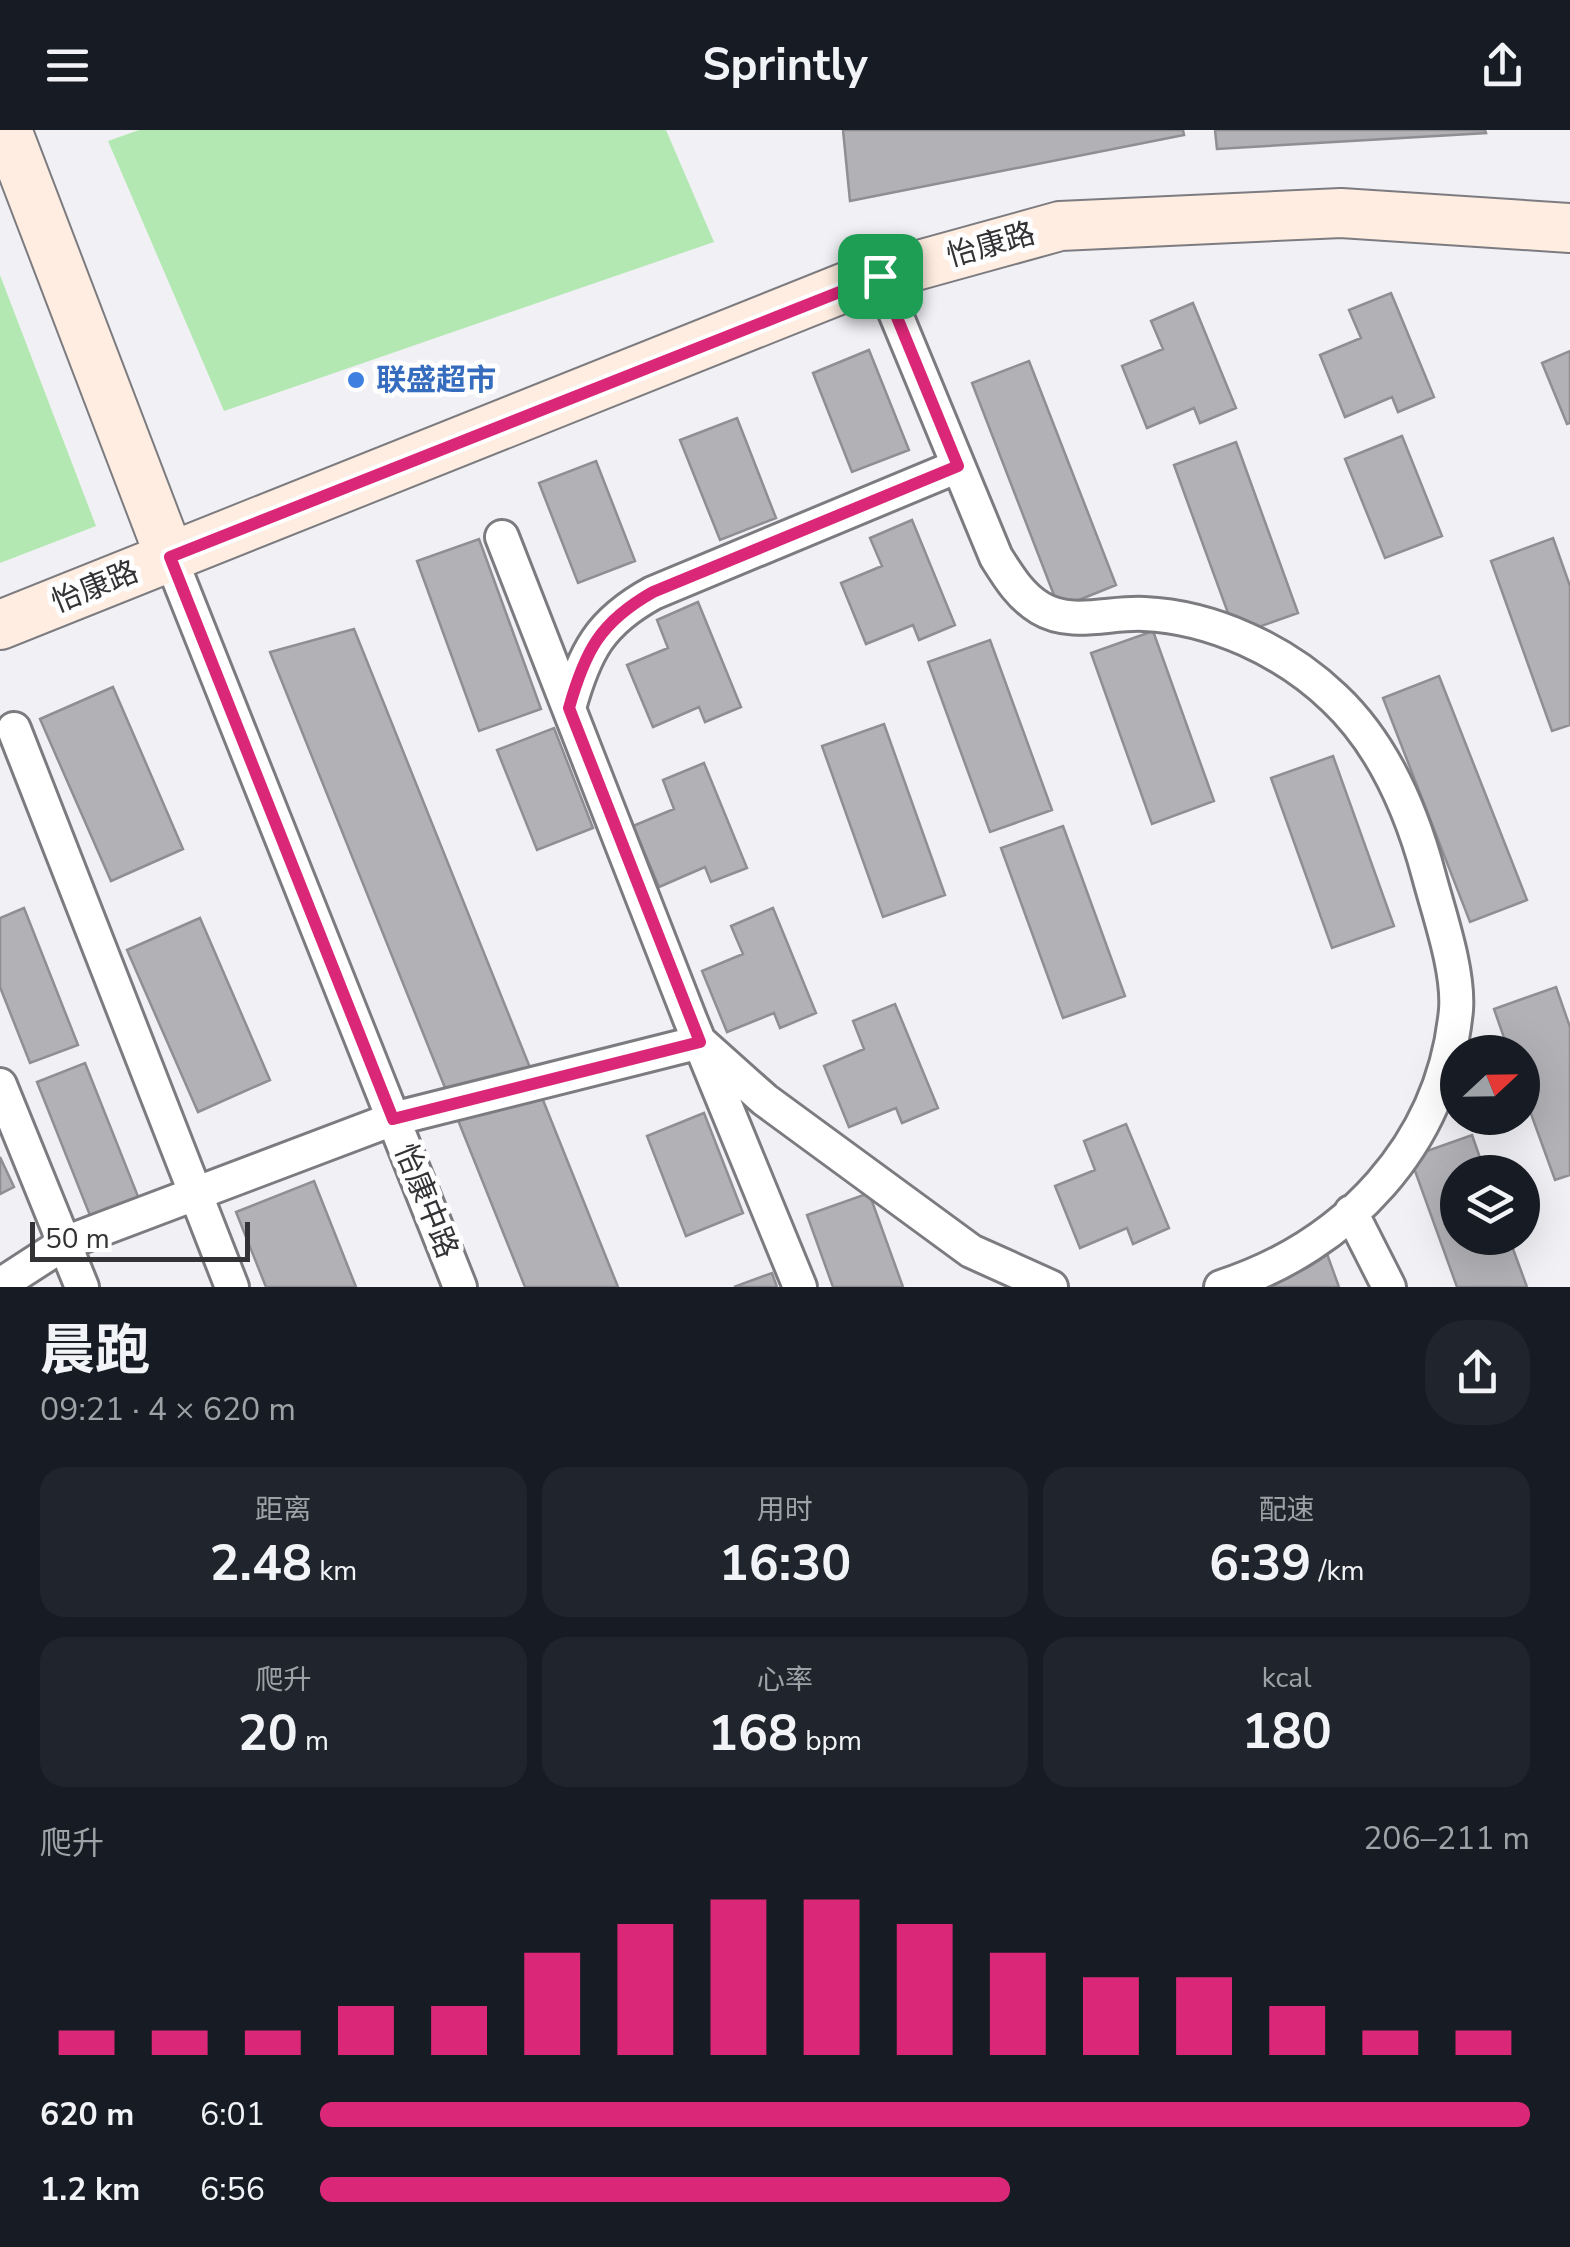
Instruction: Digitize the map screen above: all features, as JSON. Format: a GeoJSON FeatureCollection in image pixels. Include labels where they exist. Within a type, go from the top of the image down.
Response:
{"type":"FeatureCollection","features":[{"type":"Feature","properties":{"kind":"street"},"geometry":{"type":"LineString","coordinates":[[7,130],[170,557]]}},
{"type":"Feature","properties":{"kind":"street","name":"怡康路"},"geometry":{"type":"LineString","coordinates":[[0,625],[880,276],[1060,226],[1342,213],[1570,228]]}},
{"type":"Feature","properties":{"kind":"street"},"geometry":{"type":"LineString","coordinates":[[880,276],[996,557],[1016,588],[1039,608],[1064,618],[1145,614],[1214,626],[1285,658],[1335,699],[1376,748],[1405,806],[1425,861],[1446,937],[1456,1006],[1444,1074],[1416,1139],[1380,1189],[1351,1212],[1254,1276],[1221,1287]]}},
{"type":"Feature","properties":{"kind":"street"},"geometry":{"type":"LineString","coordinates":[[569,708],[580,670],[598,635],[625,608],[653,592],[958,466]]}},
{"type":"Feature","properties":{"kind":"street"},"geometry":{"type":"LineString","coordinates":[[502,537],[800,1287]]}},
{"type":"Feature","properties":{"kind":"street","name":"怡康中路"},"geometry":{"type":"LineString","coordinates":[[170,557],[460,1287]]}},
{"type":"Feature","properties":{"kind":"street"},"geometry":{"type":"LineString","coordinates":[[14,729],[232,1287]]}},
{"type":"Feature","properties":{"kind":"street"},"geometry":{"type":"LineString","coordinates":[[0,1285],[65,1243],[198,1196],[393,1119],[700,1042]]}},
{"type":"Feature","properties":{"kind":"street"},"geometry":{"type":"LineString","coordinates":[[700,1042],[765,1100],[971,1251],[1051,1287]]}},
{"type":"Feature","properties":{"kind":"street"},"geometry":{"type":"LineString","coordinates":[[0,1085],[82,1287]]}},
{"type":"Feature","properties":{"kind":"street"},"geometry":{"type":"LineString","coordinates":[[1351,1212],[1390,1287]]}},
{"type":"Feature","properties":{"kind":"green space"},"geometry":{"type":"Polygon","coordinates":[[[139,130],[666,130],[714,242],[224,411],[108,141],[139,130]]]}},
{"type":"Feature","properties":{"kind":"green space"},"geometry":{"type":"Polygon","coordinates":[[[0,275],[96,526],[0,563],[0,275]]]}},
{"type":"Feature","properties":{"kind":"building"},"geometry":{"type":"Polygon","coordinates":[[[843,130],[1183,130],[1184,135],[850,201],[843,130]]]}},
{"type":"Feature","properties":{"kind":"building"},"geometry":{"type":"Polygon","coordinates":[[[1215,130],[1485,130],[1486,133],[1217,149],[1215,130]]]}},
{"type":"Feature","properties":{"kind":"building"},"geometry":{"type":"Polygon","coordinates":[[[1391,293],[1434,397],[1398,412],[1392,397],[1345,417],[1320,355],[1361,338],[1349,310],[1391,293]]]}},
{"type":"Feature","properties":{"kind":"building"},"geometry":{"type":"Polygon","coordinates":[[[1193,303],[1236,408],[1200,423],[1194,408],[1147,428],[1122,366],[1163,349],[1151,321],[1193,303]]]}},
{"type":"Feature","properties":{"kind":"building"},"geometry":{"type":"Polygon","coordinates":[[[869,350],[909,450],[852,472],[813,373],[869,350]]]}},
{"type":"Feature","properties":{"kind":"building"},"geometry":{"type":"Polygon","coordinates":[[[1570,351],[1570,423],[1567,424],[1542,363],[1570,351]]]}},
{"type":"Feature","properties":{"kind":"building"},"geometry":{"type":"Polygon","coordinates":[[[1029,361],[1116,585],[1059,608],[972,383],[1029,361]]]}},
{"type":"Feature","properties":{"kind":"building"},"geometry":{"type":"Polygon","coordinates":[[[737,418],[776,518],[720,540],[680,440],[737,418]]]}},
{"type":"Feature","properties":{"kind":"building"},"geometry":{"type":"Polygon","coordinates":[[[1402,436],[1442,536],[1385,558],[1345,459],[1402,436]]]}},
{"type":"Feature","properties":{"kind":"building"},"geometry":{"type":"Polygon","coordinates":[[[1236,442],[1298,613],[1236,635],[1174,465],[1236,442]]]}},
{"type":"Feature","properties":{"kind":"building"},"geometry":{"type":"Polygon","coordinates":[[[596,461],[635,561],[578,583],[539,483],[596,461]]]}},
{"type":"Feature","properties":{"kind":"building"},"geometry":{"type":"Polygon","coordinates":[[[912,520],[955,625],[919,640],[913,625],[866,644],[841,583],[882,566],[870,538],[912,520]]]}},
{"type":"Feature","properties":{"kind":"building"},"geometry":{"type":"Polygon","coordinates":[[[1553,538],[1570,586],[1570,725],[1552,731],[1491,561],[1553,538]]]}},
{"type":"Feature","properties":{"kind":"building"},"geometry":{"type":"Polygon","coordinates":[[[479,539],[541,709],[479,731],[417,561],[479,539]]]}},
{"type":"Feature","properties":{"kind":"building"},"geometry":{"type":"Polygon","coordinates":[[[698,602],[741,707],[705,722],[699,707],[653,727],[627,665],[668,648],[657,620],[698,602]]]}},
{"type":"Feature","properties":{"kind":"building"},"geometry":{"type":"Polygon","coordinates":[[[354,629],[618,1287],[525,1287],[270,652],[354,629]]]}},
{"type":"Feature","properties":{"kind":"building"},"geometry":{"type":"Polygon","coordinates":[[[1153,631],[1214,801],[1152,824],[1091,653],[1153,631]]]}},
{"type":"Feature","properties":{"kind":"building"},"geometry":{"type":"Polygon","coordinates":[[[990,640],[1052,810],[990,832],[928,662],[990,640]]]}},
{"type":"Feature","properties":{"kind":"building"},"geometry":{"type":"Polygon","coordinates":[[[1439,676],[1527,900],[1470,922],[1383,698],[1439,676]]]}},
{"type":"Feature","properties":{"kind":"building"},"geometry":{"type":"Polygon","coordinates":[[[113,687],[183,849],[111,881],[40,719],[113,687]]]}},
{"type":"Feature","properties":{"kind":"building"},"geometry":{"type":"Polygon","coordinates":[[[884,724],[945,895],[883,917],[822,746],[884,724]]]}},
{"type":"Feature","properties":{"kind":"building"},"geometry":{"type":"Polygon","coordinates":[[[554,728],[593,828],[537,850],[497,750],[554,728]]]}},
{"type":"Feature","properties":{"kind":"building"},"geometry":{"type":"Polygon","coordinates":[[[1333,756],[1394,926],[1332,948],[1271,778],[1333,756]]]}},
{"type":"Feature","properties":{"kind":"building"},"geometry":{"type":"Polygon","coordinates":[[[704,763],[747,868],[711,882],[705,867],[659,887],[633,826],[674,809],[663,780],[704,763]]]}},
{"type":"Feature","properties":{"kind":"building"},"geometry":{"type":"Polygon","coordinates":[[[1063,826],[1125,996],[1063,1018],[1001,848],[1063,826]]]}},
{"type":"Feature","properties":{"kind":"building"},"geometry":{"type":"Polygon","coordinates":[[[24,908],[78,1045],[30,1063],[0,987],[0,918],[24,908]]]}},
{"type":"Feature","properties":{"kind":"building"},"geometry":{"type":"Polygon","coordinates":[[[773,908],[816,1013],[780,1028],[774,1013],[727,1032],[702,971],[743,954],[731,926],[773,908]]]}},
{"type":"Feature","properties":{"kind":"building"},"geometry":{"type":"Polygon","coordinates":[[[200,918],[270,1080],[198,1112],[127,950],[200,918]]]}},
{"type":"Feature","properties":{"kind":"building"},"geometry":{"type":"Polygon","coordinates":[[[1556,987],[1570,1027],[1570,1175],[1555,1180],[1539,1135],[1540,1035],[1503,1035],[1494,1009],[1556,987]]]}},
{"type":"Feature","properties":{"kind":"building"},"geometry":{"type":"Polygon","coordinates":[[[895,1004],[938,1108],[902,1123],[896,1108],[849,1127],[824,1066],[864,1049],[853,1021],[895,1004]]]}},
{"type":"Feature","properties":{"kind":"building"},"geometry":{"type":"Polygon","coordinates":[[[85,1063],[139,1199],[91,1218],[37,1082],[85,1063]]]}},
{"type":"Feature","properties":{"kind":"building"},"geometry":{"type":"Polygon","coordinates":[[[704,1113],[743,1213],[686,1236],[647,1136],[704,1113]]]}},
{"type":"Feature","properties":{"kind":"building"},"geometry":{"type":"Polygon","coordinates":[[[1126,1124],[1169,1228],[1133,1244],[1127,1228],[1080,1248],[1055,1186],[1095,1170],[1084,1141],[1126,1124]]]}},
{"type":"Feature","properties":{"kind":"building"},"geometry":{"type":"Polygon","coordinates":[[[1472,1135],[1479,1155],[1440,1155],[1440,1240],[1410,1157],[1472,1135]]]}},
{"type":"Feature","properties":{"kind":"building"},"geometry":{"type":"Polygon","coordinates":[[[0,1157],[14,1187],[0,1194],[0,1157]]]}},
{"type":"Feature","properties":{"kind":"building"},"geometry":{"type":"Polygon","coordinates":[[[314,1181],[356,1287],[266,1287],[236,1212],[314,1181]]]}},
{"type":"Feature","properties":{"kind":"building"},"geometry":{"type":"Polygon","coordinates":[[[869,1193],[903,1287],[833,1287],[807,1215],[869,1193]]]}},
{"type":"Feature","properties":{"kind":"building"},"geometry":{"type":"Polygon","coordinates":[[[1327,1254],[1339,1287],[1269,1287],[1266,1277],[1327,1254]]]}},
{"type":"Feature","properties":{"kind":"building"},"geometry":{"type":"Polygon","coordinates":[[[1445,1255],[1515,1255],[1527,1287],[1457,1287],[1445,1255]]]}},
{"type":"Feature","properties":{"kind":"building"},"geometry":{"type":"Polygon","coordinates":[[[772,1273],[777,1287],[734,1287],[772,1273]]]}},
{"type":"Feature","properties":{"kind":"place","name":"联盛超市"},"geometry":{"type":"Point","coordinates":[356,380]}},
{"type":"Feature","properties":{"kind":"route"},"geometry":{"type":"LineString","coordinates":[[880,276],[958,466],[653,592],[625,608],[598,635],[580,670],[569,708],[700,1042],[393,1119],[170,557],[880,276]]}}]}
